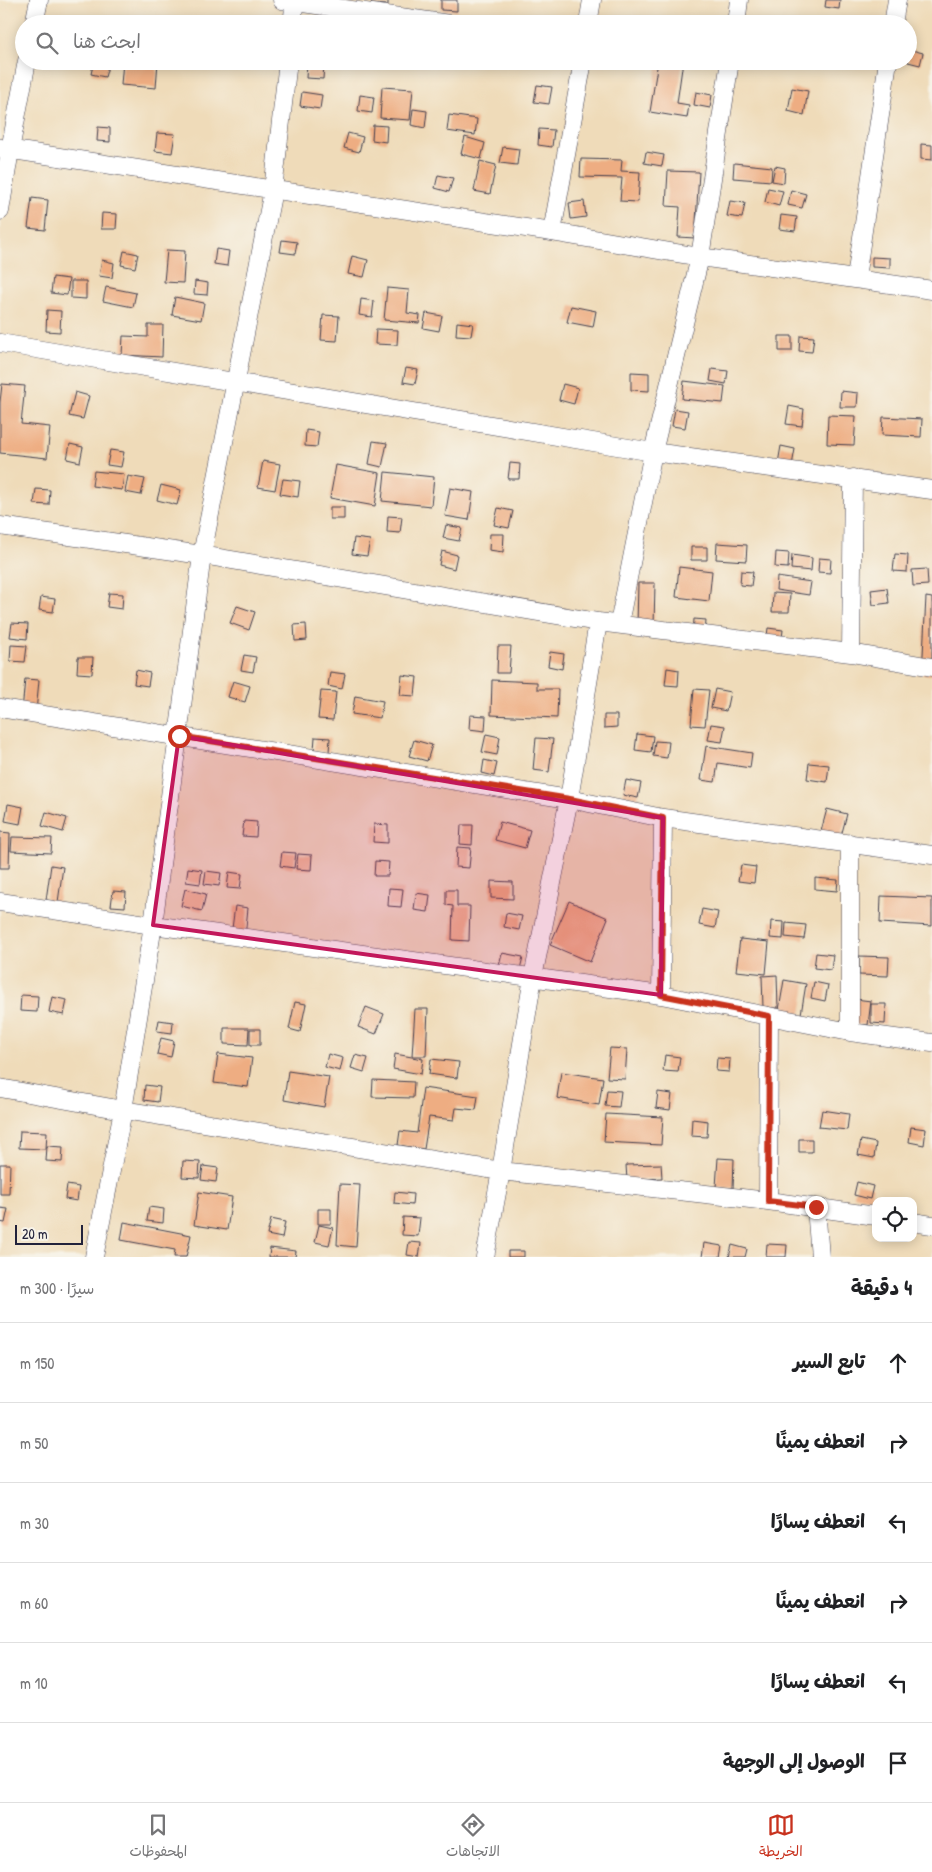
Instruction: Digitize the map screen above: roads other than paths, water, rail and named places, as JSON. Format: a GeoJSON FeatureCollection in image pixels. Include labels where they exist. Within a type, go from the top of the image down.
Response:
{"type":"FeatureCollection","features":[{"type":"Feature","properties":{"kind":"street"},"geometry":{"type":"LineString","coordinates":[[36,15],[39,0]]}},
{"type":"Feature","properties":{"kind":"street"},"geometry":{"type":"LineString","coordinates":[[590,15],[592,0]]}},
{"type":"Feature","properties":{"kind":"street"},"geometry":{"type":"LineString","coordinates":[[737,15],[739,0]]}},
{"type":"Feature","properties":{"kind":"street"},"geometry":{"type":"LineString","coordinates":[[894,15],[897,0]]}},
{"type":"Feature","properties":{"kind":"street"},"geometry":{"type":"LineString","coordinates":[[292,15],[291,1],[387,15]]}},
{"type":"Feature","properties":{"kind":"street"},"geometry":{"type":"LineString","coordinates":[[0,211],[5,149],[25,70]]}},
{"type":"Feature","properties":{"kind":"street"},"geometry":{"type":"LineString","coordinates":[[94,1257],[123,1110],[153,925],[202,554],[273,190],[287,70]]}},
{"type":"Feature","properties":{"kind":"street"},"geometry":{"type":"LineString","coordinates":[[552,232],[580,70]]}},
{"type":"Feature","properties":{"kind":"street"},"geometry":{"type":"LineString","coordinates":[[619,624],[653,452],[700,257],[729,70]]}},
{"type":"Feature","properties":{"kind":"street"},"geometry":{"type":"LineString","coordinates":[[856,278],[887,70]]}},
{"type":"Feature","properties":{"kind":"street"},"geometry":{"type":"LineString","coordinates":[[5,149],[552,232],[700,257],[932,290]]}},
{"type":"Feature","properties":{"kind":"street"},"geometry":{"type":"LineString","coordinates":[[0,343],[653,452],[932,490]]}},
{"type":"Feature","properties":{"kind":"street"},"geometry":{"type":"LineString","coordinates":[[851,653],[853,478]]}},
{"type":"Feature","properties":{"kind":"street"},"geometry":{"type":"LineString","coordinates":[[0,526],[202,554],[598,622],[851,653],[932,667]]}},
{"type":"Feature","properties":{"kind":"street"},"geometry":{"type":"LineString","coordinates":[[485,1257],[533,977],[570,799],[598,622]]}},
{"type":"Feature","properties":{"kind":"street"},"geometry":{"type":"LineString","coordinates":[[0,708],[570,799],[663,818],[932,855]]}},
{"type":"Feature","properties":{"kind":"street"},"geometry":{"type":"LineString","coordinates":[[661,995],[663,818]]}},
{"type":"Feature","properties":{"kind":"street"},"geometry":{"type":"LineString","coordinates":[[850,844],[850,1032]]}},
{"type":"Feature","properties":{"kind":"street"},"geometry":{"type":"LineString","coordinates":[[0,902],[661,995],[850,1032],[932,1043]]}},
{"type":"Feature","properties":{"kind":"street"},"geometry":{"type":"LineString","coordinates":[[768,1201],[769,1016]]}},
{"type":"Feature","properties":{"kind":"street"},"geometry":{"type":"LineString","coordinates":[[0,1088],[123,1110],[501,1171],[768,1201],[872,1215]]}},
{"type":"Feature","properties":{"kind":"street"},"geometry":{"type":"LineString","coordinates":[[816,1207],[820,1257]]}},
{"type":"Feature","properties":{"kind":"street"},"geometry":{"type":"LineString","coordinates":[[917,1223],[932,1225]]}}]}
